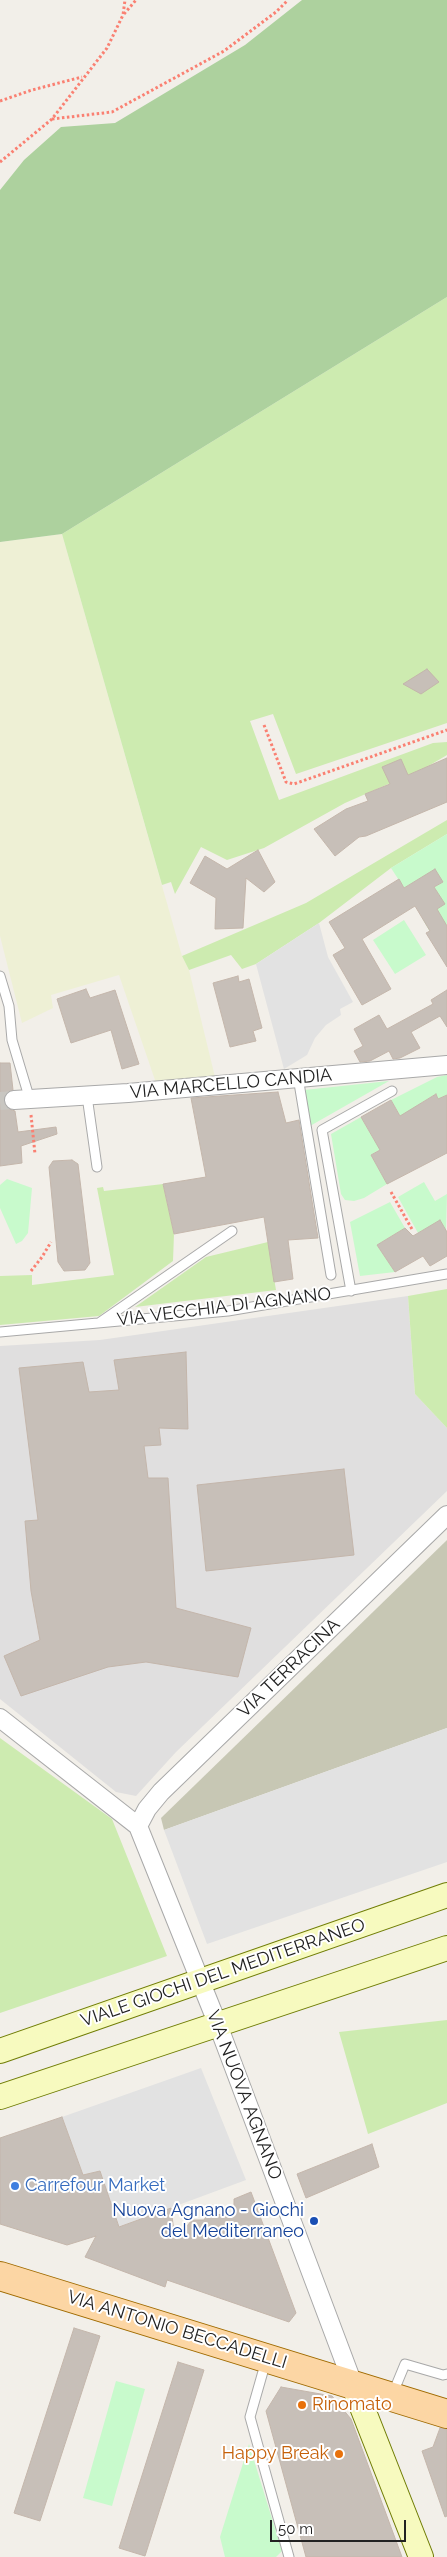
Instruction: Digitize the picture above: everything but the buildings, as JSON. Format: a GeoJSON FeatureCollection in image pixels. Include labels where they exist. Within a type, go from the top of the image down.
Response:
{"type":"FeatureCollection","features":[{"type":"Feature","properties":{"kind":"main road","name":"VIALE GIOCHI DEL MEDITERRANEO"},"geometry":{"type":"LineString","coordinates":[[0,2051],[447,1895]]}},
{"type":"Feature","properties":{"kind":"main road"},"geometry":{"type":"LineString","coordinates":[[0,2097],[218,2026],[447,1948]]}},
{"type":"Feature","properties":{"kind":"main road","name":"VIA ANTONIO BECCADELLI"},"geometry":{"type":"LineString","coordinates":[[0,2276],[447,2414]]}},
{"type":"Feature","properties":{"kind":"main road","name":"VIA NUOVA AGNANO"},"geometry":{"type":"LineString","coordinates":[[353,2384],[421,2557]]}},
{"type":"Feature","properties":{"kind":"street","name":"VIA MARCELLO CANDIA"},"geometry":{"type":"LineString","coordinates":[[22,1100],[447,1065]]}},
{"type":"Feature","properties":{"kind":"street","name":"VIA TERRACINA"},"geometry":{"type":"LineString","coordinates":[[138,1826],[161,1792],[447,1515]]}},
{"type":"Feature","properties":{"kind":"street"},"geometry":{"type":"LineString","coordinates":[[0,1718],[138,1826]]}},
{"type":"Feature","properties":{"kind":"street","name":"VIA NUOVA AGNANO"},"geometry":{"type":"LineString","coordinates":[[138,1826],[218,2026],[353,2384]]}},
{"type":"Feature","properties":{"kind":"lane"},"geometry":{"type":"LineString","coordinates":[[0,976],[9,1006],[12,1040],[22,1100]]}},
{"type":"Feature","properties":{"kind":"lane"},"geometry":{"type":"LineString","coordinates":[[298,1077],[331,1275]]}},
{"type":"Feature","properties":{"kind":"lane"},"geometry":{"type":"LineString","coordinates":[[351,1291],[322,1130],[392,1091]]}},
{"type":"Feature","properties":{"kind":"lane"},"geometry":{"type":"LineString","coordinates":[[86,1096],[98,1167]]}},
{"type":"Feature","properties":{"kind":"lane"},"geometry":{"type":"LineString","coordinates":[[99,1323],[232,1230]]}},
{"type":"Feature","properties":{"kind":"lane","name":"VIA VECCHIA DI AGNANO"},"geometry":{"type":"LineString","coordinates":[[0,1332],[228,1311],[447,1274]]}},
{"type":"Feature","properties":{"kind":"lane"},"geometry":{"type":"LineString","coordinates":[[267,2358],[250,2417],[290,2557]]}},
{"type":"Feature","properties":{"kind":"lane"},"geometry":{"type":"LineString","coordinates":[[392,2396],[405,2364],[443,2375],[447,2374]]}},
{"type":"Feature","properties":{"kind":"path"},"geometry":{"type":"LineString","coordinates":[[123,15],[125,0]]}},
{"type":"Feature","properties":{"kind":"path"},"geometry":{"type":"LineString","coordinates":[[0,162],[52,119],[107,48],[123,15],[136,0]]}},
{"type":"Feature","properties":{"kind":"path"},"geometry":{"type":"LineString","coordinates":[[52,119],[112,112],[224,51],[276,12],[288,0]]}},
{"type":"Feature","properties":{"kind":"path"},"geometry":{"type":"LineString","coordinates":[[0,101],[32,90],[83,77]]}},
{"type":"Feature","properties":{"kind":"path"},"geometry":{"type":"LineString","coordinates":[[264,725],[286,782],[294,784],[447,730]]}},
{"type":"Feature","properties":{"kind":"path"},"geometry":{"type":"LineString","coordinates":[[22,1100],[35,1154]]}},
{"type":"Feature","properties":{"kind":"path"},"geometry":{"type":"LineString","coordinates":[[391,1192],[413,1231]]}},
{"type":"Feature","properties":{"kind":"path"},"geometry":{"type":"LineString","coordinates":[[31,1271],[42,1258],[51,1242]]}},
{"type":"Feature","properties":{"kind":"shaded area"},"geometry":{"type":"Polygon","coordinates":[[[62,534],[182,956],[189,970],[215,1077],[156,1083],[119,975],[51,995],[53,1008],[22,1023],[0,936],[0,542],[62,534]]]}},
{"type":"Feature","properties":{"kind":"shaded area"},"geometry":{"type":"Polygon","coordinates":[[[319,923],[328,957],[353,1002],[340,1009],[341,1015],[326,1025],[315,1038],[307,1055],[284,1069],[256,964],[319,923]]]}},
{"type":"Feature","properties":{"kind":"shaded area"},"geometry":{"type":"Polygon","coordinates":[[[408,1296],[415,1394],[447,1428],[447,1491],[176,1752],[136,1796],[116,1792],[0,1699],[0,1346],[100,1340],[408,1296]]]}},
{"type":"Feature","properties":{"kind":"shaded area"},"geometry":{"type":"Polygon","coordinates":[[[447,1540],[447,1728],[164,1830],[161,1818],[447,1540]]]}},
{"type":"Feature","properties":{"kind":"shaded area"},"geometry":{"type":"Polygon","coordinates":[[[447,1728],[447,1862],[207,1944],[164,1830],[447,1728]]]}},
{"type":"Feature","properties":{"kind":"shaded area"},"geometry":{"type":"Polygon","coordinates":[[[201,2068],[246,2180],[119,2227],[100,2171],[83,2175],[62,2117],[201,2068]]]}},
{"type":"Feature","properties":{"kind":"green space"},"geometry":{"type":"Polygon","coordinates":[[[302,0],[447,0],[447,297],[62,534],[0,542],[0,190],[24,160],[61,127],[115,123],[245,45],[302,0]]]}},
{"type":"Feature","properties":{"kind":"green space"},"geometry":{"type":"Polygon","coordinates":[[[447,297],[447,723],[296,774],[273,714],[250,721],[279,800],[433,743],[447,742],[447,755],[425,768],[345,803],[264,848],[227,860],[201,847],[175,894],[171,882],[162,885],[62,534],[447,297]]]}},
{"type":"Feature","properties":{"kind":"green space"},"geometry":{"type":"Polygon","coordinates":[[[447,820],[447,834],[391,868],[319,923],[256,964],[242,969],[231,955],[189,970],[182,956],[306,903],[447,820]]]}},
{"type":"Feature","properties":{"kind":"green space"},"geometry":{"type":"Polygon","coordinates":[[[447,834],[447,926],[430,932],[422,918],[444,904],[434,887],[443,882],[435,870],[404,888],[391,868],[447,834]]]}},
{"type":"Feature","properties":{"kind":"green space"},"geometry":{"type":"Polygon","coordinates":[[[404,920],[426,955],[395,974],[373,940],[404,920]]]}},
{"type":"Feature","properties":{"kind":"green space"},"geometry":{"type":"Polygon","coordinates":[[[447,1075],[447,1095],[438,1099],[436,1094],[421,1103],[431,1122],[404,1122],[391,1100],[437,1077],[447,1075]]]}},
{"type":"Feature","properties":{"kind":"green space"},"geometry":{"type":"Polygon","coordinates":[[[389,1081],[310,1126],[304,1090],[389,1081]]]}},
{"type":"Feature","properties":{"kind":"green space"},"geometry":{"type":"Polygon","coordinates":[[[361,1117],[374,1140],[383,1136],[389,1144],[371,1155],[387,1184],[364,1198],[354,1201],[345,1200],[341,1194],[331,1134],[361,1117]]]}},
{"type":"Feature","properties":{"kind":"green space"},"geometry":{"type":"Polygon","coordinates":[[[7,1179],[32,1188],[28,1233],[22,1241],[16,1244],[0,1208],[0,1185],[7,1179]]]}},
{"type":"Feature","properties":{"kind":"green space"},"geometry":{"type":"Polygon","coordinates":[[[424,1182],[435,1201],[447,1194],[446,1230],[440,1221],[418,1233],[398,1197],[424,1182]]]}},
{"type":"Feature","properties":{"kind":"green space"},"geometry":{"type":"Polygon","coordinates":[[[163,1184],[174,1234],[173,1261],[99,1316],[0,1325],[0,1276],[32,1275],[32,1285],[114,1275],[97,1188],[103,1187],[104,1191],[163,1184]]]}},
{"type":"Feature","properties":{"kind":"green space"},"geometry":{"type":"Polygon","coordinates":[[[390,1202],[405,1228],[377,1245],[395,1272],[360,1276],[350,1222],[390,1202]]]}},
{"type":"Feature","properties":{"kind":"green space"},"geometry":{"type":"Polygon","coordinates":[[[268,1242],[276,1290],[135,1307],[206,1257],[268,1242]]]}},
{"type":"Feature","properties":{"kind":"green space"},"geometry":{"type":"Polygon","coordinates":[[[447,1289],[447,1428],[415,1394],[408,1296],[447,1289]]]}},
{"type":"Feature","properties":{"kind":"green space"},"geometry":{"type":"Polygon","coordinates":[[[0,1738],[112,1819],[167,1956],[0,2013],[0,1738]]]}},
{"type":"Feature","properties":{"kind":"green space"},"geometry":{"type":"Polygon","coordinates":[[[447,2020],[447,2103],[368,2134],[339,2032],[447,2020]]]}},
{"type":"Feature","properties":{"kind":"green space"},"geometry":{"type":"Polygon","coordinates":[[[116,2381],[145,2389],[112,2506],[83,2498],[116,2381]]]}},
{"type":"Feature","properties":{"kind":"green space"},"geometry":{"type":"Polygon","coordinates":[[[249,2444],[282,2551],[276,2557],[225,2557],[220,2537],[249,2444]]]}},
{"type":"Feature","properties":{"kind":"tunnel"},"geometry":{"type":"LineString","coordinates":[[0,1101],[14,1100]]}},
{"type":"Feature","properties":{"kind":"place","name":"Carrefour Market"},"geometry":{"type":"Point","coordinates":[15,2186]}},
{"type":"Feature","properties":{"kind":"place","name":"Nuova Agnano - Giochi del Mediterraneo"},"geometry":{"type":"Point","coordinates":[314,2221]}},
{"type":"Feature","properties":{"kind":"place","name":"Rinomato"},"geometry":{"type":"Point","coordinates":[302,2405]}},
{"type":"Feature","properties":{"kind":"place","name":"Happy Break"},"geometry":{"type":"Point","coordinates":[339,2454]}}]}
